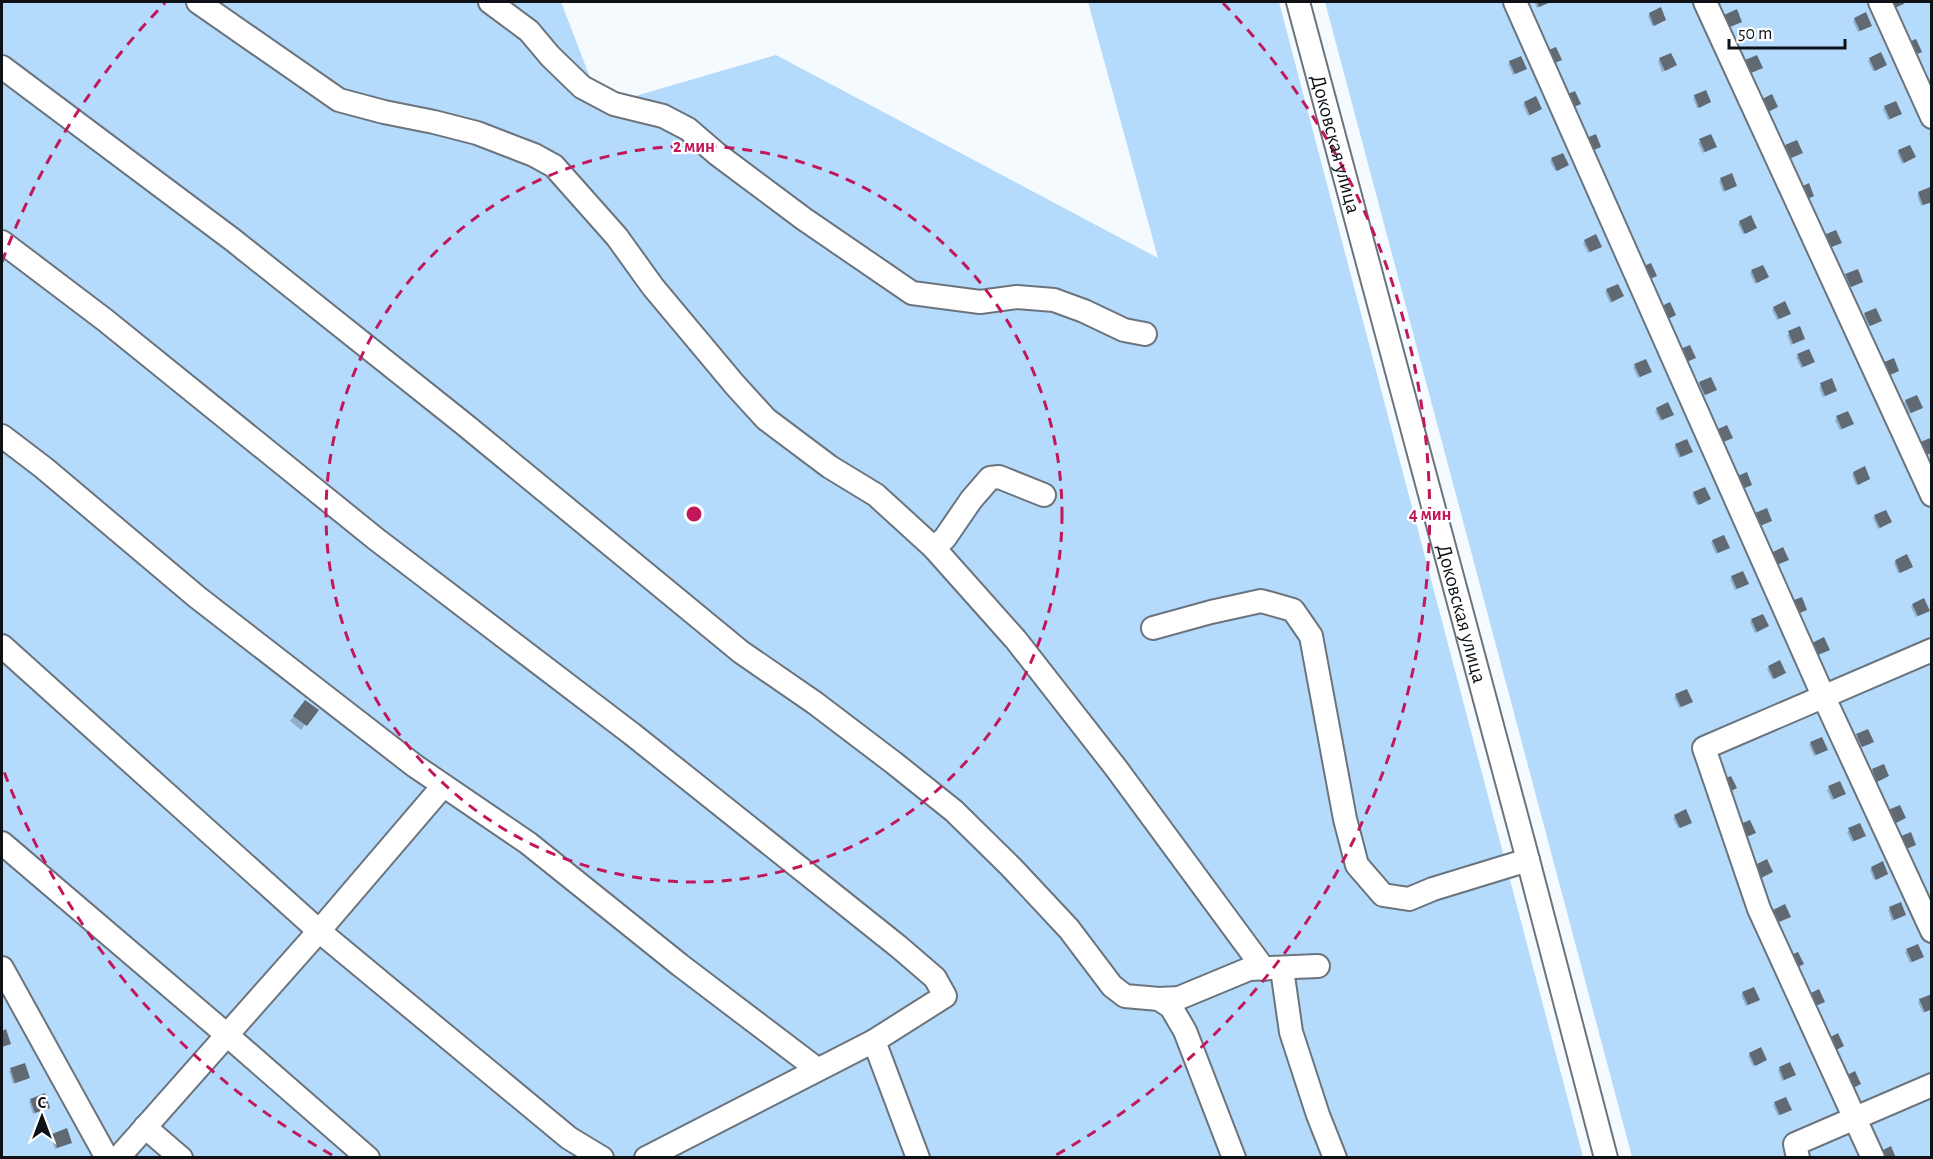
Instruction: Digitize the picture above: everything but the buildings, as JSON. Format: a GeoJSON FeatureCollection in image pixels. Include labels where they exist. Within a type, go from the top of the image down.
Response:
{"type":"FeatureCollection","features":[{"type":"Feature","properties":{"kind":"street"},"geometry":{"type":"LineString","coordinates":[[198,2],[339,100],[477,133],[534,155],[554,166],[617,237],[653,287],[735,386],[766,418],[831,467],[876,495],[934,548],[1016,640],[1273,969],[1318,1115],[1335,1158]]}},
{"type":"Feature","properties":{"kind":"street"},"geometry":{"type":"LineString","coordinates":[[490,2],[529,31],[550,57],[582,87],[614,104],[663,116],[688,129],[717,154],[804,219],[912,293],[980,302],[1017,297],[1054,300],[1124,330],[1145,334]]}},
{"type":"Feature","properties":{"kind":"street","name":"Доковская улица"},"geometry":{"type":"LineString","coordinates":[[1298,2],[1606,1158]]}},
{"type":"Feature","properties":{"kind":"street"},"geometry":{"type":"LineString","coordinates":[[1515,2],[1824,696],[1932,931]]}},
{"type":"Feature","properties":{"kind":"street"},"geometry":{"type":"LineString","coordinates":[[1705,2],[1932,495]]}},
{"type":"Feature","properties":{"kind":"street"},"geometry":{"type":"LineString","coordinates":[[1880,2],[1932,117]]}},
{"type":"Feature","properties":{"kind":"street"},"geometry":{"type":"LineString","coordinates":[[2,67],[233,240],[473,432],[741,652],[815,703],[954,811],[1069,929],[1112,986],[1125,996],[1179,998],[1250,969],[1318,966]]}},
{"type":"Feature","properties":{"kind":"street"},"geometry":{"type":"LineString","coordinates":[[2,242],[105,320],[376,539],[632,734],[935,978],[945,996],[874,1041],[646,1158]]}},
{"type":"Feature","properties":{"kind":"street"},"geometry":{"type":"LineString","coordinates":[[2,436],[44,468],[197,597],[415,766],[528,843],[680,965],[816,1069]]}},
{"type":"Feature","properties":{"kind":"street"},"geometry":{"type":"LineString","coordinates":[[934,548],[945,538],[971,500],[990,478],[999,477],[1044,495]]}},
{"type":"Feature","properties":{"kind":"street"},"geometry":{"type":"LineString","coordinates":[[1154,628],[1261,601],[1293,610],[1311,636],[1345,819],[1357,865],[1383,895],[1408,899],[1528,860]]}},
{"type":"Feature","properties":{"kind":"street"},"geometry":{"type":"LineString","coordinates":[[2,646],[319,931],[569,1138],[602,1158]]}},
{"type":"Feature","properties":{"kind":"street"},"geometry":{"type":"LineString","coordinates":[[1873,1158],[1759,909],[1704,747],[1932,650]]}},
{"type":"Feature","properties":{"kind":"street"},"geometry":{"type":"LineString","coordinates":[[118,1158],[319,931],[443,786]]}},
{"type":"Feature","properties":{"kind":"street"},"geometry":{"type":"LineString","coordinates":[[2,843],[368,1158]]}},
{"type":"Feature","properties":{"kind":"street"},"geometry":{"type":"LineString","coordinates":[[2,968],[107,1158]]}},
{"type":"Feature","properties":{"kind":"street"},"geometry":{"type":"LineString","coordinates":[[1159,999],[1171,1007],[1185,1031],[1234,1158]]}},
{"type":"Feature","properties":{"kind":"street"},"geometry":{"type":"LineString","coordinates":[[874,1041],[918,1158]]}},
{"type":"Feature","properties":{"kind":"street"},"geometry":{"type":"LineString","coordinates":[[1798,1158],[1795,1144],[1932,1085]]}},
{"type":"Feature","properties":{"kind":"street"},"geometry":{"type":"LineString","coordinates":[[145,1127],[181,1158]]}},
{"type":"Feature","properties":{"kind":"shaded area"},"geometry":{"type":"Polygon","coordinates":[[[2,2],[561,2],[601,106],[776,55],[1158,258],[1088,2],[1279,2],[1583,1157],[2,1158],[2,2]]]}},
{"type":"Feature","properties":{"kind":"shaded area"},"geometry":{"type":"Polygon","coordinates":[[[1325,2],[1931,2],[1931,1157],[1632,1157],[1325,2]]]}}]}
